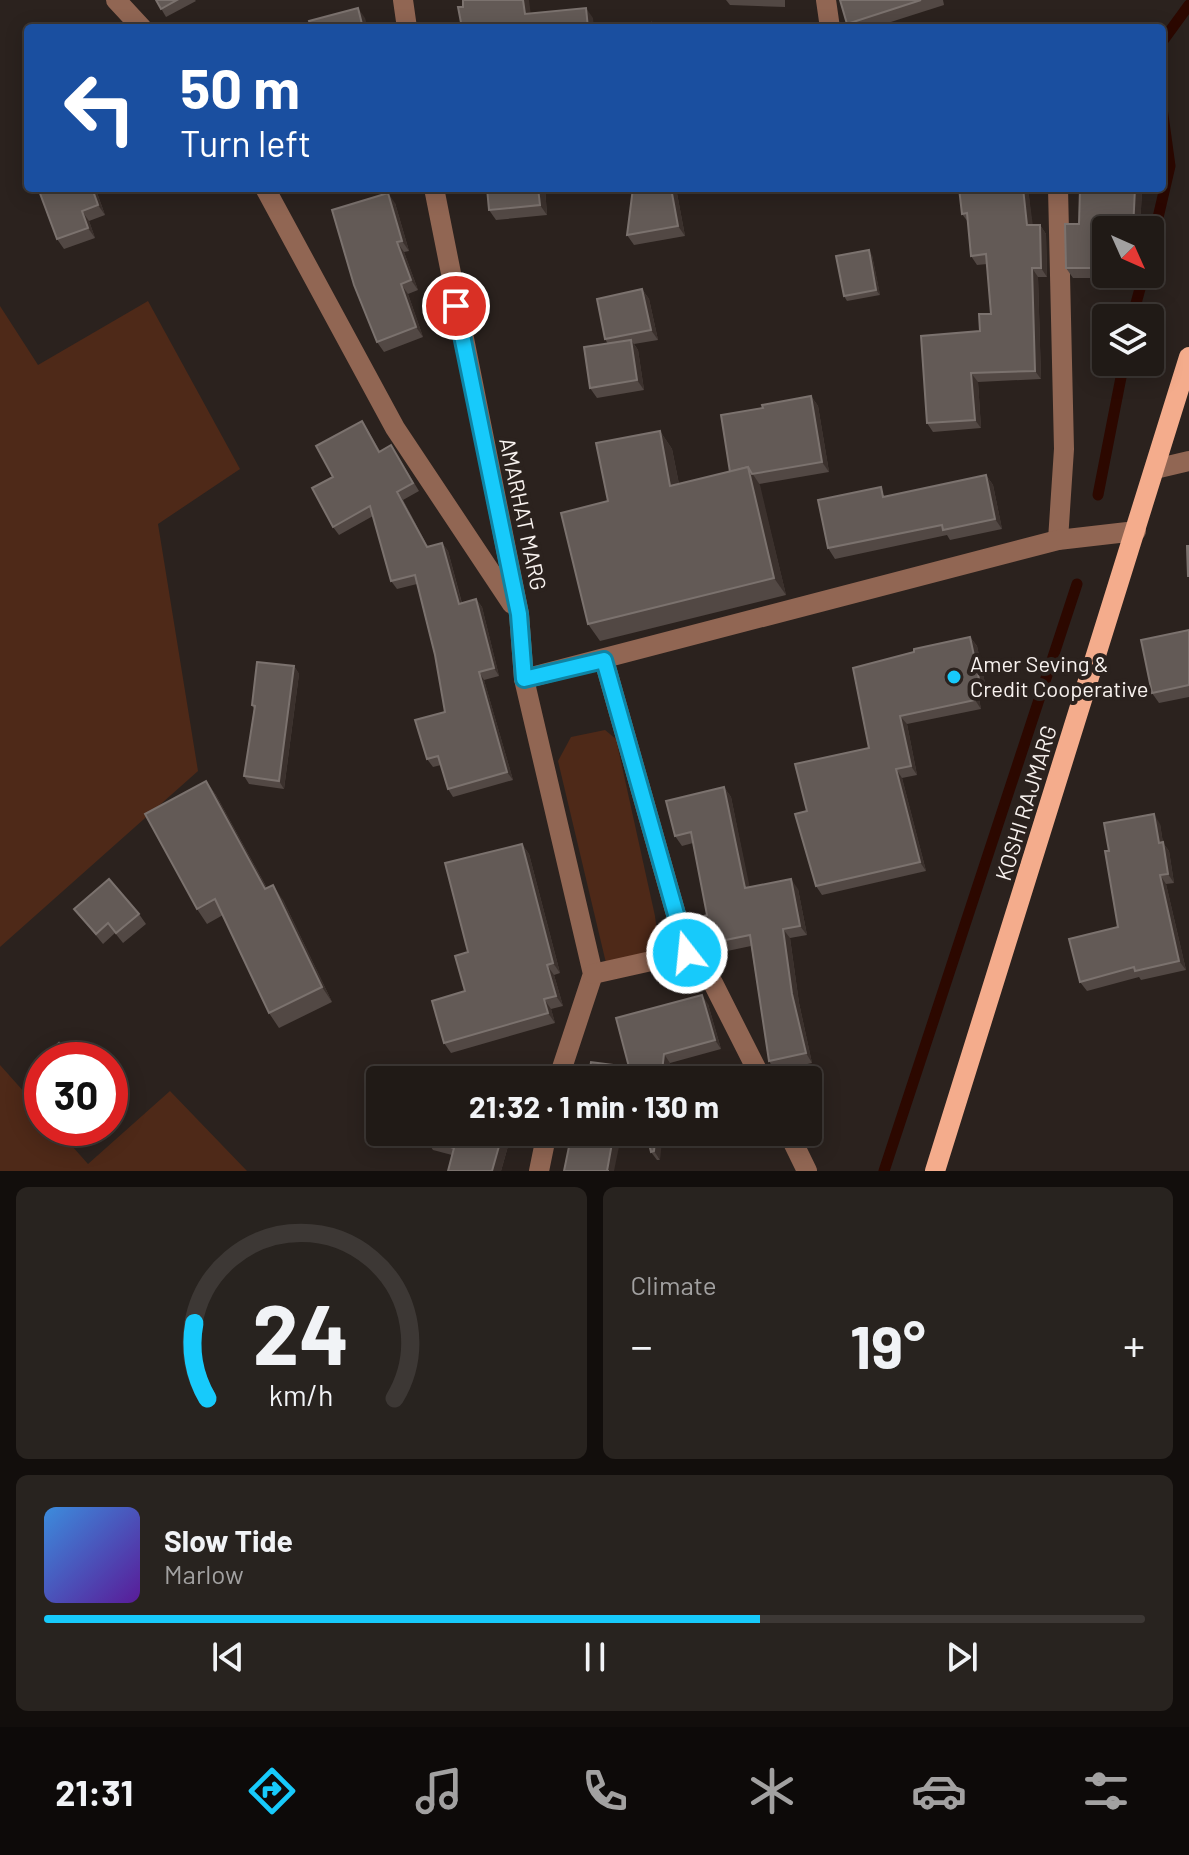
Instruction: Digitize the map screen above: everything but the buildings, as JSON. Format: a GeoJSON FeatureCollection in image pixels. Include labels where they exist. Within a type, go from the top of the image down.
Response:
{"type":"FeatureCollection","features":[{"type":"Feature","properties":{"kind":"main road","name":"KOSHI RAJMARG"},"geometry":{"type":"LineString","coordinates":[[935,1171],[1189,357]]}},
{"type":"Feature","properties":{"kind":"street"},"geometry":{"type":"LineString","coordinates":[[116,0],[138,24]]}},
{"type":"Feature","properties":{"kind":"street"},"geometry":{"type":"LineString","coordinates":[[403,0],[406,24]]}},
{"type":"Feature","properties":{"kind":"street"},"geometry":{"type":"LineString","coordinates":[[826,0],[829,24]]}},
{"type":"Feature","properties":{"kind":"street"},"geometry":{"type":"LineString","coordinates":[[267,192],[395,428],[519,614]]}},
{"type":"Feature","properties":{"kind":"street","name":"AMARHAT MARG"},"geometry":{"type":"LineString","coordinates":[[435,192],[519,614],[524,679],[593,974]]}},
{"type":"Feature","properties":{"kind":"street"},"geometry":{"type":"LineString","coordinates":[[1058,192],[1064,449],[1058,540]]}},
{"type":"Feature","properties":{"kind":"street"},"geometry":{"type":"LineString","coordinates":[[1155,469],[1189,461]]}},
{"type":"Feature","properties":{"kind":"street"},"geometry":{"type":"LineString","coordinates":[[524,679],[1058,540],[1136,531]]}},
{"type":"Feature","properties":{"kind":"street"},"geometry":{"type":"LineString","coordinates":[[604,660],[687,953],[713,983],[755,1066]]}},
{"type":"Feature","properties":{"kind":"street"},"geometry":{"type":"LineString","coordinates":[[563,1066],[593,974],[687,953]]}},
{"type":"Feature","properties":{"kind":"street"},"geometry":{"type":"LineString","coordinates":[[539,1171],[544,1146]]}},
{"type":"Feature","properties":{"kind":"street"},"geometry":{"type":"LineString","coordinates":[[795,1146],[807,1171]]}},
{"type":"Feature","properties":{"kind":"shaded area"},"geometry":{"type":"Polygon","coordinates":[[[148,301],[240,469],[158,524],[198,771],[0,947],[0,306],[38,365],[148,301]]]}},
{"type":"Feature","properties":{"kind":"shaded area"},"geometry":{"type":"Polygon","coordinates":[[[605,730],[616,739],[658,939],[649,957],[606,963],[558,761],[571,737],[605,730]]]}},
{"type":"Feature","properties":{"kind":"shaded area"},"geometry":{"type":"Polygon","coordinates":[[[0,1065],[24,1092],[24,1146],[72,1146],[88,1164],[108,1146],[128,1146],[128,1128],[170,1091],[247,1171],[0,1171],[0,1065]]]}},
{"type":"Feature","properties":{"kind":"waterway"},"geometry":{"type":"LineString","coordinates":[[1166,37],[1189,5]]}},
{"type":"Feature","properties":{"kind":"waterway"},"geometry":{"type":"LineString","coordinates":[[1166,137],[1170,166],[1166,183]]}},
{"type":"Feature","properties":{"kind":"waterway"},"geometry":{"type":"LineString","coordinates":[[1158,216],[1164,192]]}},
{"type":"Feature","properties":{"kind":"waterway"},"geometry":{"type":"LineString","coordinates":[[1136,304],[1140,288]]}},
{"type":"Feature","properties":{"kind":"waterway"},"geometry":{"type":"LineString","coordinates":[[1098,495],[1121,376]]}},
{"type":"Feature","properties":{"kind":"waterway"},"geometry":{"type":"LineString","coordinates":[[884,1171],[1077,584]]}},
{"type":"Feature","properties":{"kind":"place","name":"Amer Seving & Credit Cooperative"},"geometry":{"type":"Point","coordinates":[954,677]}},
{"type":"Feature","properties":{"kind":"route"},"geometry":{"type":"LineString","coordinates":[[456,306],[519,614],[524,679],[604,660],[687,953]]}}]}
